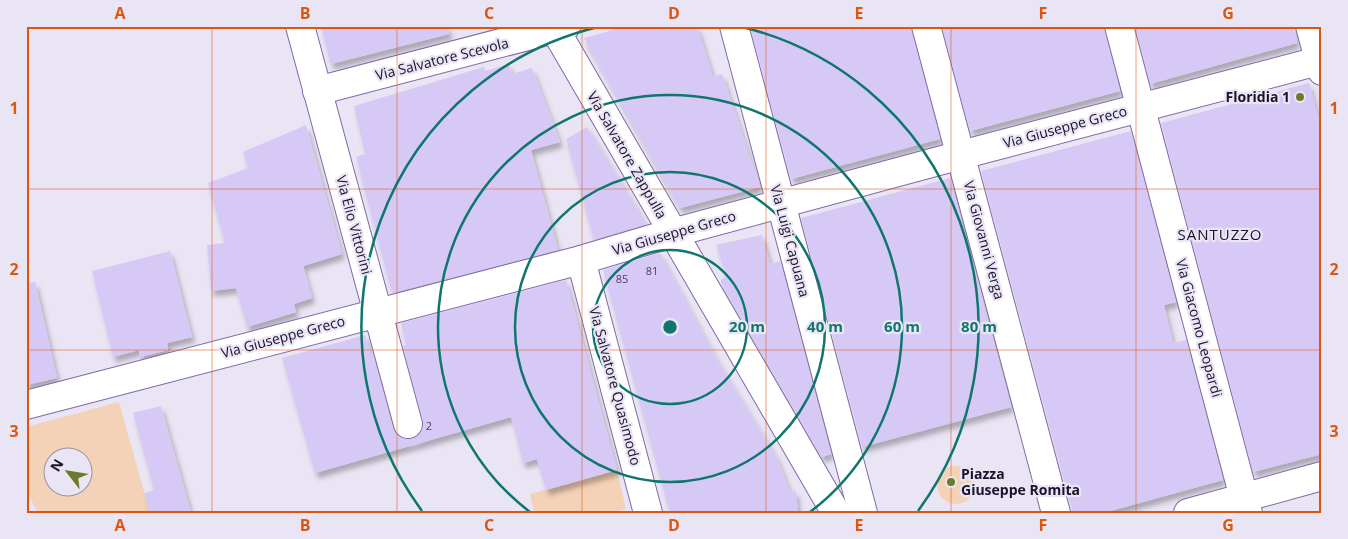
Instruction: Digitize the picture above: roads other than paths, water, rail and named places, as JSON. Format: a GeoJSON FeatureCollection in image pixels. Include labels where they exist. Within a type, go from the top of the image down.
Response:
{"type":"FeatureCollection","features":[{"type":"Feature","properties":{"kind":"street","name":"Via Elio Vittorini"},"geometry":{"type":"LineString","coordinates":[[300,26],[408,424]]}},
{"type":"Feature","properties":{"kind":"street","name":"Via Luigi Capuana"},"geometry":{"type":"LineString","coordinates":[[734,26],[863,513]]}},
{"type":"Feature","properties":{"kind":"street","name":"Via Giovanni Verga"},"geometry":{"type":"LineString","coordinates":[[926,26],[1056,513]]}},
{"type":"Feature","properties":{"kind":"street","name":"Via Giacomo Leopardi"},"geometry":{"type":"LineString","coordinates":[[1119,26],[1246,505]]}},
{"type":"Feature","properties":{"kind":"street"},"geometry":{"type":"LineString","coordinates":[[1310,26],[1321,64]]}},
{"type":"Feature","properties":{"kind":"street","name":"Via Salvatore Scevola"},"geometry":{"type":"LineString","coordinates":[[317,91],[558,27]]}},
{"type":"Feature","properties":{"kind":"street","name":"Via Salvatore Zappulla"},"geometry":{"type":"LineString","coordinates":[[558,27],[672,233],[836,513]]}},
{"type":"Feature","properties":{"kind":"street","name":"Via Giuseppe Greco"},"geometry":{"type":"LineString","coordinates":[[26,405],[378,311],[581,260],[672,233],[1140,107],[1321,64]]}},
{"type":"Feature","properties":{"kind":"street","name":"Via Salvatore Quasimodo"},"geometry":{"type":"LineString","coordinates":[[581,260],[648,513]]}},
{"type":"Feature","properties":{"kind":"street"},"geometry":{"type":"LineString","coordinates":[[1188,513],[1246,505],[1322,476]]}},
{"type":"Feature","properties":{"kind":"place","name":"Floridia 1"},"geometry":{"type":"Point","coordinates":[1300,97]}},
{"type":"Feature","properties":{"kind":"place","name":"Piazza Giuseppe Romita"},"geometry":{"type":"Point","coordinates":[951,482]}},
{"type":"Feature","properties":{"kind":"district","name":"SANTUZZO"},"geometry":{"type":"Point","coordinates":[1220,235]}}]}
